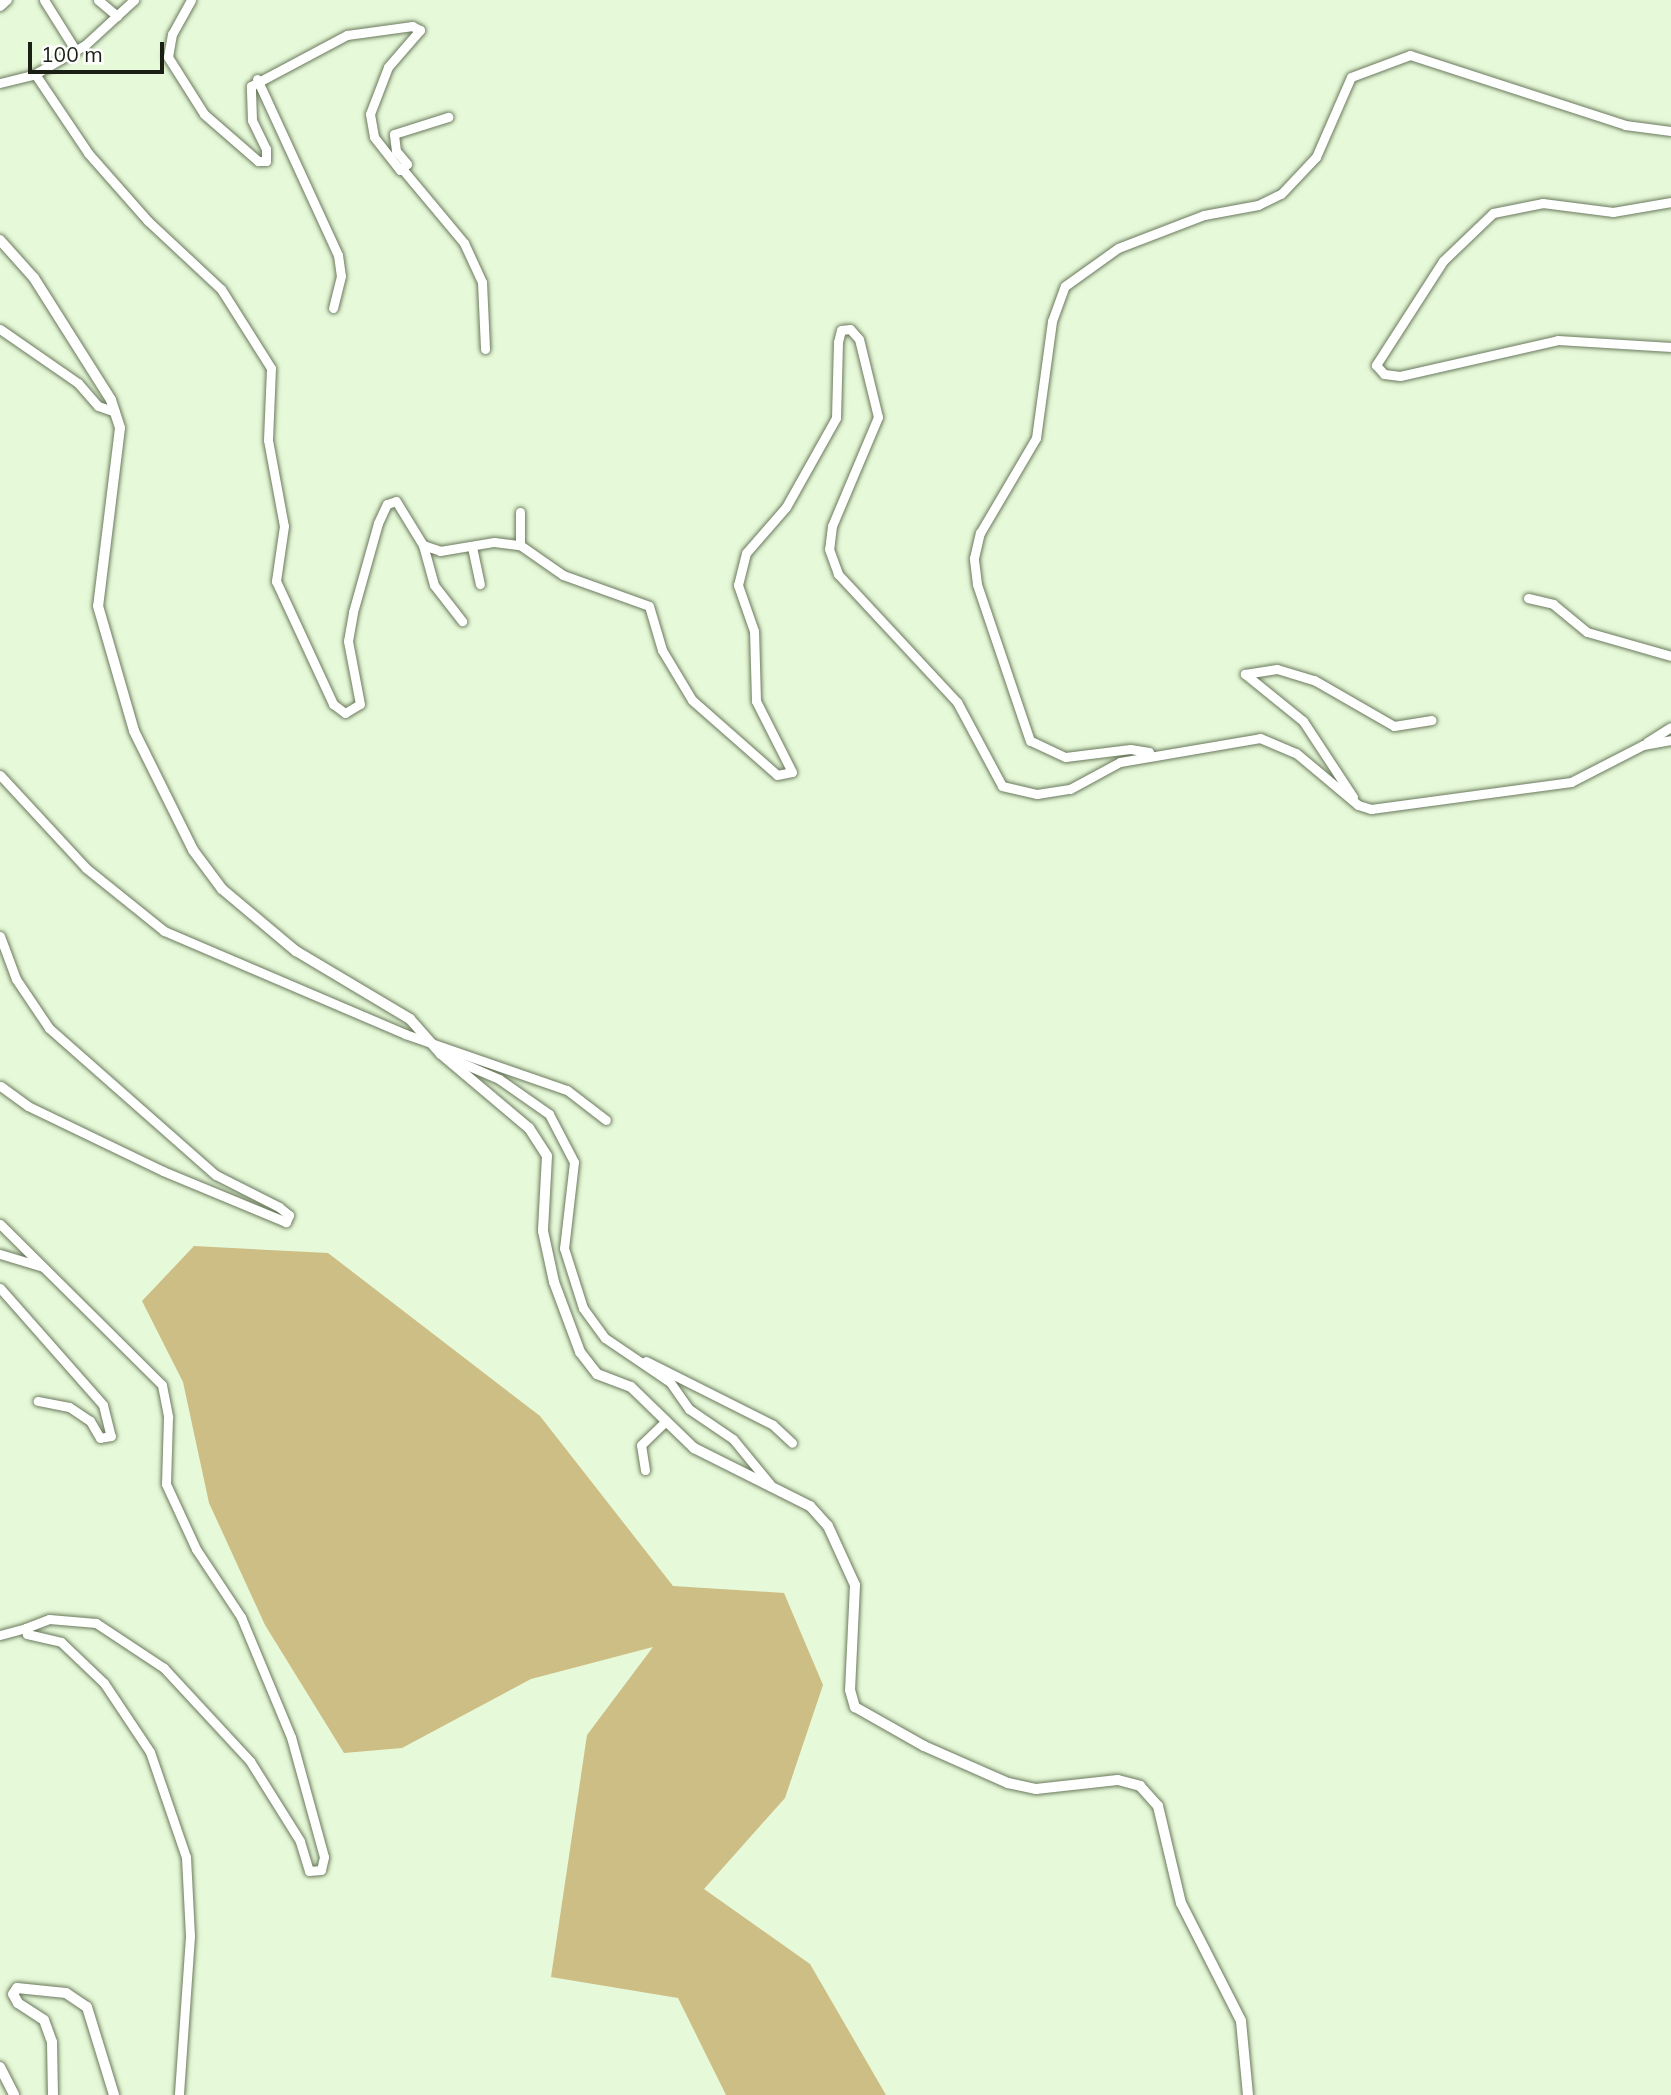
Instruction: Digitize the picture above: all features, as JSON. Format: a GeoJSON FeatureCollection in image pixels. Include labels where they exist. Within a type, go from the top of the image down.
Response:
{"type":"FeatureCollection","features":[{"type":"Feature","properties":{"kind":"street"},"geometry":{"type":"LineString","coordinates":[[0,6],[7,0]]}},
{"type":"Feature","properties":{"kind":"street"},"geometry":{"type":"LineString","coordinates":[[44,0],[76,51]]}},
{"type":"Feature","properties":{"kind":"street"},"geometry":{"type":"LineString","coordinates":[[98,0],[117,16]]}},
{"type":"Feature","properties":{"kind":"street"},"geometry":{"type":"LineString","coordinates":[[0,83],[36,74],[76,51],[134,0]]}},
{"type":"Feature","properties":{"kind":"street"},"geometry":{"type":"LineString","coordinates":[[191,0],[172,34],[168,57],[175,73],[204,114],[258,161],[266,161],[247,97],[257,79],[347,35],[412,26],[420,30],[388,66],[370,114],[384,154],[404,171],[464,243],[482,282],[485,349]]}},
{"type":"Feature","properties":{"kind":"street"},"geometry":{"type":"LineString","coordinates":[[1154,753],[1130,748],[1065,757],[1030,741],[977,584],[974,558],[980,533],[1035,438],[1052,321],[1065,286],[1118,248],[1204,215],[1258,205],[1281,194],[1316,157],[1351,77],[1410,55],[1625,125],[1671,131]]}},
{"type":"Feature","properties":{"kind":"street"},"geometry":{"type":"LineString","coordinates":[[36,74],[88,153],[148,222],[221,289],[271,369],[268,440],[284,526],[276,580],[332,704],[345,713],[360,705],[348,640],[387,504],[396,501],[423,545],[434,585],[462,621]]}},
{"type":"Feature","properties":{"kind":"street"},"geometry":{"type":"LineString","coordinates":[[257,79],[338,255],[340,282],[333,308]]}},
{"type":"Feature","properties":{"kind":"street"},"geometry":{"type":"LineString","coordinates":[[404,171],[407,164],[396,151],[394,134],[448,117]]}},
{"type":"Feature","properties":{"kind":"street"},"geometry":{"type":"LineString","coordinates":[[1671,202],[1613,212],[1543,202],[1493,213],[1443,261],[1376,365],[1397,377],[1558,340],[1671,347]]}},
{"type":"Feature","properties":{"kind":"street"},"geometry":{"type":"LineString","coordinates":[[0,240],[34,278],[115,412],[120,428],[98,606],[134,731],[193,850],[222,889],[296,951],[361,985],[410,1019],[441,1054],[529,1128],[547,1156],[543,1231],[554,1282],[580,1352],[597,1374],[631,1387],[694,1448],[810,1506],[828,1526],[855,1585],[850,1690],[855,1707],[865,1716],[1008,1783],[1036,1789],[1118,1780],[1140,1786],[1158,1806],[1181,1903],[1241,2021],[1248,2095]]}},
{"type":"Feature","properties":{"kind":"street"},"geometry":{"type":"LineString","coordinates":[[0,329],[78,383],[98,406],[115,412]]}},
{"type":"Feature","properties":{"kind":"street"},"geometry":{"type":"LineString","coordinates":[[423,545],[440,551],[520,545],[563,575],[649,606],[662,650],[692,701],[777,775],[792,772],[756,701],[754,631],[738,585],[746,553],[786,507],[836,418],[838,342],[841,330],[850,329],[859,338],[878,417],[832,526],[829,549],[838,574],[957,702],[1002,786],[1037,794],[1070,789],[1120,762],[1154,753],[1247,739],[1278,742],[1358,805],[1371,809],[1529,783],[1571,782],[1643,745],[1671,727]]}},
{"type":"Feature","properties":{"kind":"street"},"geometry":{"type":"LineString","coordinates":[[520,512],[520,545]]}},
{"type":"Feature","properties":{"kind":"street"},"geometry":{"type":"LineString","coordinates":[[472,547],[480,584]]}},
{"type":"Feature","properties":{"kind":"street"},"geometry":{"type":"LineString","coordinates":[[1528,598],[1553,604],[1587,632],[1671,656]]}},
{"type":"Feature","properties":{"kind":"street"},"geometry":{"type":"LineString","coordinates":[[1358,805],[1304,721],[1245,674],[1277,669],[1314,680],[1394,726],[1432,720]]}},
{"type":"Feature","properties":{"kind":"street"},"geometry":{"type":"LineString","coordinates":[[1643,745],[1671,740]]}},
{"type":"Feature","properties":{"kind":"street"},"geometry":{"type":"LineString","coordinates":[[0,775],[86,868],[164,931],[429,1041],[567,1090],[606,1120]]}},
{"type":"Feature","properties":{"kind":"street"},"geometry":{"type":"LineString","coordinates":[[0,936],[16,979],[49,1028],[216,1175],[279,1207],[289,1215],[286,1222],[163,1171],[28,1106],[0,1086]]}},
{"type":"Feature","properties":{"kind":"street"},"geometry":{"type":"LineString","coordinates":[[441,1054],[527,1096],[567,1139],[574,1162],[564,1248],[579,1296],[605,1338],[640,1359],[773,1425],[792,1443]]}},
{"type":"Feature","properties":{"kind":"street"},"geometry":{"type":"LineString","coordinates":[[0,1224],[162,1385],[168,1416],[166,1485],[196,1549],[242,1617],[291,1737],[324,1857],[321,1870],[309,1871],[300,1841],[250,1761],[164,1668],[96,1623],[49,1619],[0,1635]]}},
{"type":"Feature","properties":{"kind":"street"},"geometry":{"type":"LineString","coordinates":[[0,1254],[48,1269]]}},
{"type":"Feature","properties":{"kind":"street"},"geometry":{"type":"LineString","coordinates":[[0,1288],[103,1405],[111,1436],[100,1438],[90,1421],[68,1408],[38,1401]]}},
{"type":"Feature","properties":{"kind":"street"},"geometry":{"type":"LineString","coordinates":[[640,1359],[670,1382],[689,1409],[733,1439],[773,1488]]}},
{"type":"Feature","properties":{"kind":"street"},"geometry":{"type":"LineString","coordinates":[[645,1470],[641,1445],[666,1422]]}},
{"type":"Feature","properties":{"kind":"street"},"geometry":{"type":"LineString","coordinates":[[26,1628],[27,1634],[61,1642],[104,1683],[150,1752],[186,1857],[190,1936],[179,2095]]}},
{"type":"Feature","properties":{"kind":"street"},"geometry":{"type":"LineString","coordinates":[[53,2095],[52,2042],[44,2020],[13,1994],[17,1988],[66,1993],[87,2007],[114,2095]]}},
{"type":"Feature","properties":{"kind":"street"},"geometry":{"type":"LineString","coordinates":[[1,2069],[14,2095]]}},
{"type":"Feature","properties":{"kind":"shaded area"},"geometry":{"type":"Polygon","coordinates":[[[194,1246],[328,1253],[540,1416],[673,1586],[784,1593],[823,1685],[785,1798],[704,1889],[810,1964],[886,2095],[726,2095],[678,1998],[551,1977],[587,1735],[653,1647],[531,1679],[402,1748],[344,1753],[265,1625],[209,1503],[183,1382],[142,1301],[194,1246]]]}}]}
